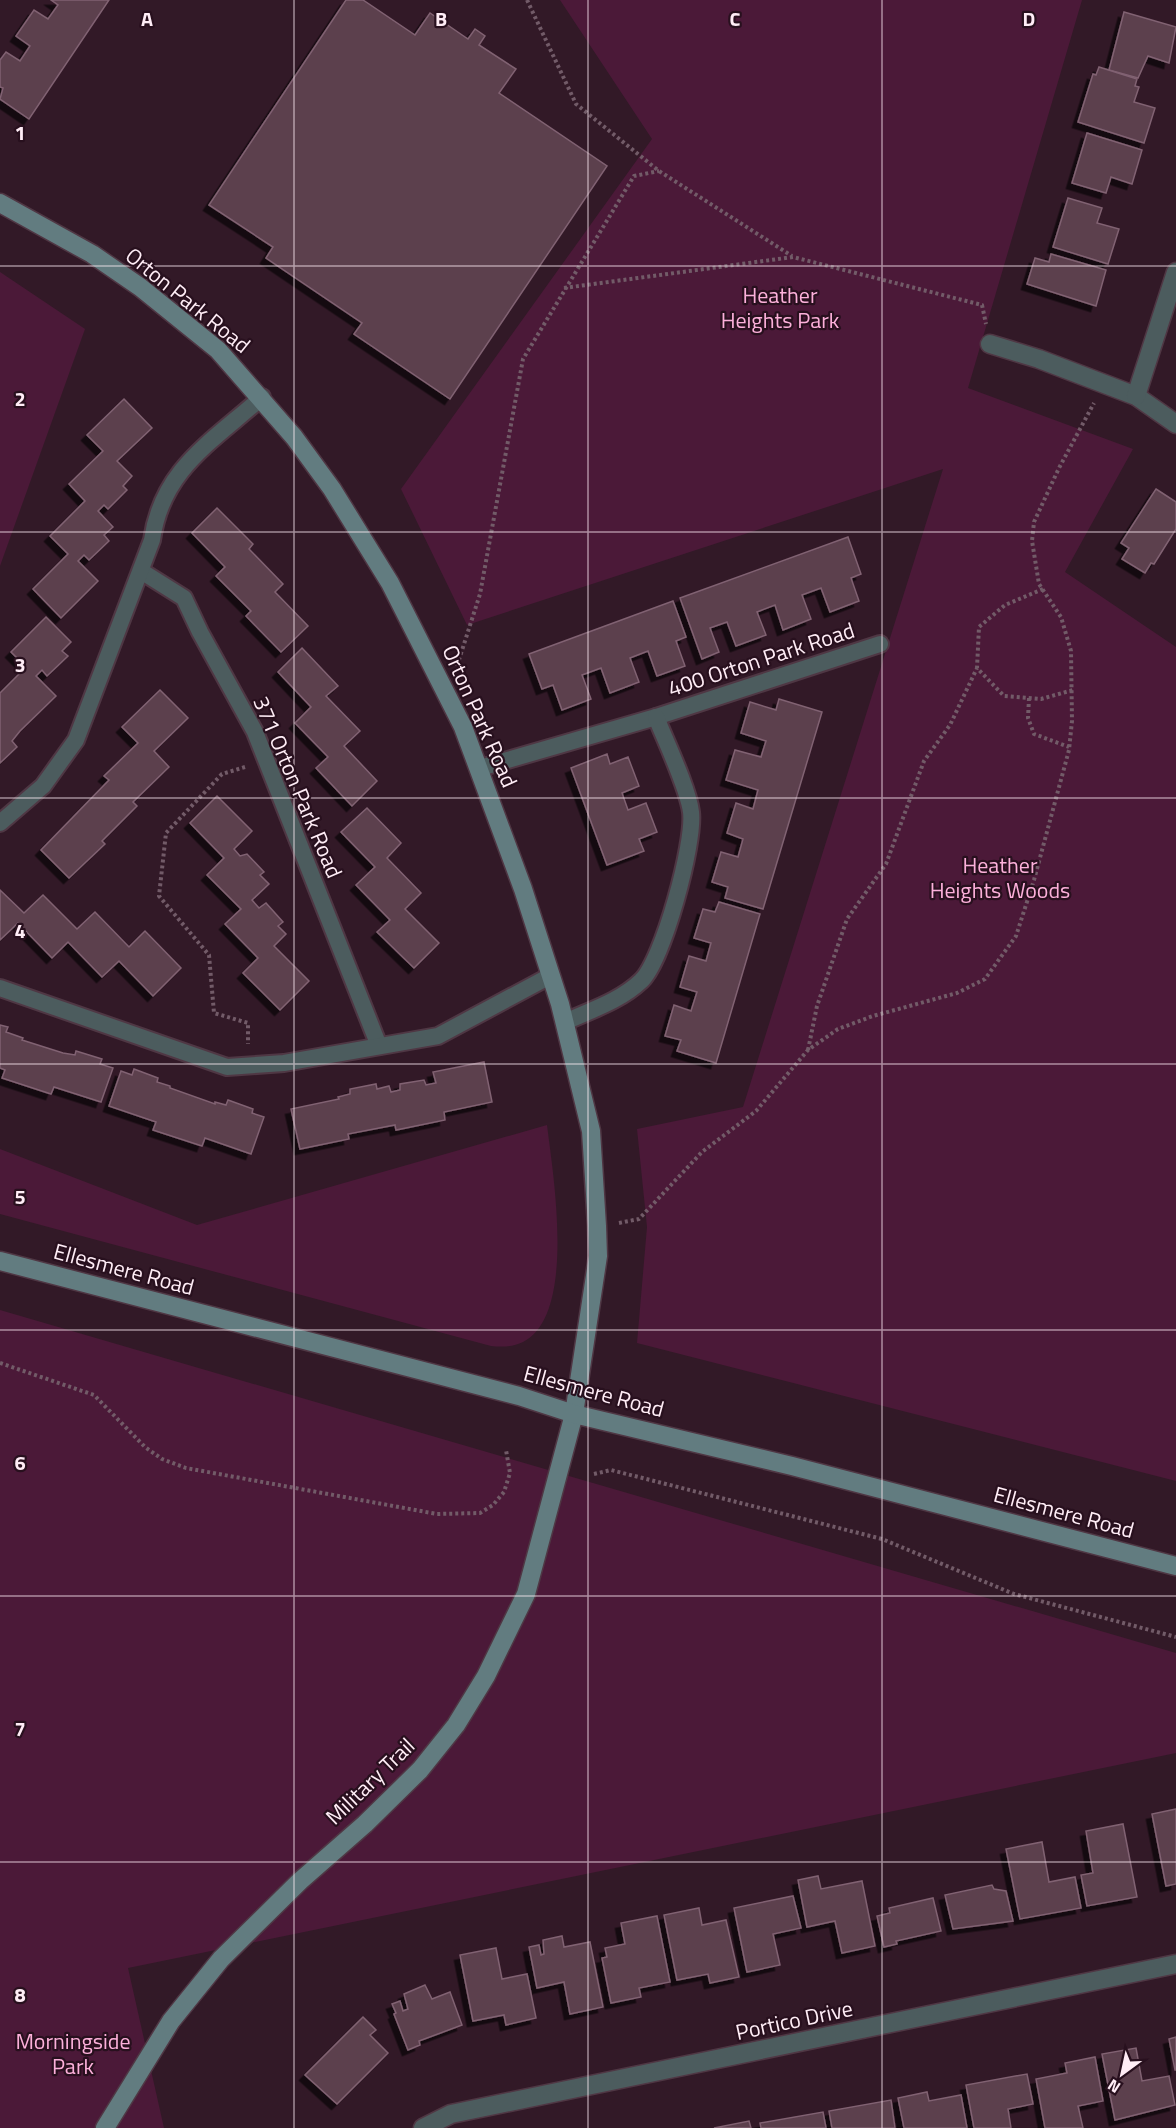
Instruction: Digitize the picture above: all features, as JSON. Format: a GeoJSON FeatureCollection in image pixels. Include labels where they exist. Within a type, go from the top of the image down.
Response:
{"type":"FeatureCollection","features":[{"type":"Feature","properties":{"kind":"street","name":"Orton Park Road"},"geometry":{"type":"LineString","coordinates":[[0,203],[92,254],[140,287],[218,350],[262,398],[325,480],[369,548],[409,615],[447,695],[480,768],[523,889],[565,1022],[591,1131],[598,1256],[574,1414]]}},
{"type":"Feature","properties":{"kind":"street"},"geometry":{"type":"LineString","coordinates":[[1136,396],[1176,272]]}},
{"type":"Feature","properties":{"kind":"street"},"geometry":{"type":"LineString","coordinates":[[990,344],[1039,359],[1136,396],[1176,424]]}},
{"type":"Feature","properties":{"kind":"street","name":"Ellesmere Road"},"geometry":{"type":"LineString","coordinates":[[0,1261],[519,1396],[574,1414],[792,1466],[1176,1566]]}},
{"type":"Feature","properties":{"kind":"street","name":"Military Trail"},"geometry":{"type":"LineString","coordinates":[[105,2128],[171,2020],[221,1959],[292,1888],[402,1788],[456,1725],[486,1676],[526,1594],[574,1414]]}},
{"type":"Feature","properties":{"kind":"street","name":"Portico Drive"},"geometry":{"type":"LineString","coordinates":[[423,2128],[451,2114],[1176,1965]]}},
{"type":"Feature","properties":{"kind":"lane"},"geometry":{"type":"LineString","coordinates":[[0,823],[43,786],[76,740],[141,571],[152,540],[159,507],[175,476],[262,398]]}},
{"type":"Feature","properties":{"kind":"lane","name":"371 Orton Park Road"},"geometry":{"type":"LineString","coordinates":[[141,571],[184,598],[200,633],[255,732],[379,1046]]}},
{"type":"Feature","properties":{"kind":"lane","name":"400 Orton Park Road"},"geometry":{"type":"LineString","coordinates":[[480,768],[656,717],[880,645]]}},
{"type":"Feature","properties":{"kind":"lane","name":"400 Orton Park Road"},"geometry":{"type":"LineString","coordinates":[[565,1022],[623,996],[644,979],[655,960],[689,854],[693,829],[691,808],[656,717]]}},
{"type":"Feature","properties":{"kind":"lane"},"geometry":{"type":"LineString","coordinates":[[0,988],[227,1067],[284,1064],[438,1036],[550,976]]}},
{"type":"Feature","properties":{"kind":"path"},"geometry":{"type":"LineString","coordinates":[[526,0],[576,104],[659,171],[793,257],[982,305],[990,344]]}},
{"type":"Feature","properties":{"kind":"path"},"geometry":{"type":"LineString","coordinates":[[447,695],[480,594],[523,359],[563,288],[634,176],[659,171]]}},
{"type":"Feature","properties":{"kind":"path"},"geometry":{"type":"LineString","coordinates":[[563,288],[793,257]]}},
{"type":"Feature","properties":{"kind":"path"},"geometry":{"type":"LineString","coordinates":[[597,1227],[639,1219],[702,1152],[756,1111],[808,1050],[838,1029],[873,1016],[957,993],[984,979],[1004,955],[1022,920],[1069,747],[1073,690],[1071,651],[1067,634],[1061,617],[1042,589],[1034,561],[1032,541],[1034,522],[1059,468],[1089,416],[1102,383]]}},
{"type":"Feature","properties":{"kind":"path"},"geometry":{"type":"LineString","coordinates":[[808,1050],[817,1006],[847,920],[886,864],[924,761],[950,725],[977,668],[979,627],[1005,604],[1042,589]]}},
{"type":"Feature","properties":{"kind":"path"},"geometry":{"type":"LineString","coordinates":[[977,668],[1004,696],[1041,699],[1073,690]]}},
{"type":"Feature","properties":{"kind":"path"},"geometry":{"type":"LineString","coordinates":[[1029,698],[1028,718],[1034,734],[1069,747]]}},
{"type":"Feature","properties":{"kind":"path"},"geometry":{"type":"LineString","coordinates":[[248,1066],[248,1023],[214,1013],[209,955],[159,896],[166,833],[222,774],[266,761]]}},
{"type":"Feature","properties":{"kind":"path"},"geometry":{"type":"LineString","coordinates":[[0,1363],[94,1395],[112,1410],[144,1447],[162,1459],[186,1468],[437,1514],[480,1513],[493,1505],[504,1492],[510,1473],[506,1450]]}},
{"type":"Feature","properties":{"kind":"path"},"geometry":{"type":"LineString","coordinates":[[594,1474],[611,1470],[882,1539],[1014,1594],[1176,1636]]}},
{"type":"Feature","properties":{"kind":"green space"},"geometry":{"type":"Polygon","coordinates":[[[560,0],[1082,0],[968,388],[1133,449],[1065,572],[1176,647],[1176,1481],[637,1343],[647,1227],[637,1129],[743,1107],[943,469],[467,625],[401,489],[652,139],[560,0]]]}},
{"type":"Feature","properties":{"kind":"green space"},"geometry":{"type":"Polygon","coordinates":[[[0,272],[85,329],[0,566],[0,272]]]}},
{"type":"Feature","properties":{"kind":"green space"},"geometry":{"type":"Polygon","coordinates":[[[547,1125],[556,1208],[558,1242],[556,1274],[550,1304],[540,1327],[523,1342],[511,1346],[491,1346],[0,1214],[0,1149],[197,1225],[547,1125]]]}},
{"type":"Feature","properties":{"kind":"green space","name":"Morningside Park"},"geometry":{"type":"Polygon","coordinates":[[[0,1310],[1176,1653],[1176,1753],[128,1968],[164,2128],[0,2128],[0,1310]]]}},
{"type":"Feature","properties":{"kind":"building"},"geometry":{"type":"Polygon","coordinates":[[[51,0],[109,0],[29,119],[0,99],[3,88],[0,87],[0,60],[6,52],[20,61],[30,46],[16,36],[34,10],[48,19],[58,5],[51,0]]]}},
{"type":"Feature","properties":{"kind":"building"},"geometry":{"type":"Polygon","coordinates":[[[346,0],[363,0],[415,35],[430,13],[468,39],[475,29],[485,36],[479,45],[516,69],[499,93],[607,166],[450,399],[354,334],[362,323],[266,258],[273,247],[209,205],[346,0]]]}},
{"type":"Feature","properties":{"kind":"building"},"geometry":{"type":"Polygon","coordinates":[[[1124,12],[1176,27],[1169,63],[1148,56],[1138,78],[1109,70],[1124,12]]]}},
{"type":"Feature","properties":{"kind":"building"},"geometry":{"type":"Polygon","coordinates":[[[1099,67],[1137,79],[1135,86],[1139,87],[1134,102],[1155,108],[1144,143],[1078,122],[1093,74],[1096,75],[1099,67]]]}},
{"type":"Feature","properties":{"kind":"building"},"geometry":{"type":"Polygon","coordinates":[[[1087,133],[1142,150],[1132,184],[1111,177],[1106,193],[1072,183],[1087,133]]]}},
{"type":"Feature","properties":{"kind":"building"},"geometry":{"type":"Polygon","coordinates":[[[1068,198],[1102,208],[1097,223],[1119,229],[1108,264],[1053,247],[1068,198]]]}},
{"type":"Feature","properties":{"kind":"building"},"geometry":{"type":"Polygon","coordinates":[[[1051,254],[1106,270],[1096,306],[1027,284],[1035,258],[1049,262],[1051,254]]]}},
{"type":"Feature","properties":{"kind":"building"},"geometry":{"type":"Polygon","coordinates":[[[124,399],[152,428],[117,461],[132,476],[123,486],[127,490],[108,509],[104,505],[98,511],[113,527],[104,535],[109,541],[89,560],[84,555],[78,561],[98,581],[61,618],[33,589],[68,554],[50,536],[85,501],[69,484],[103,451],[87,435],[124,399]]]}},
{"type":"Feature","properties":{"kind":"building"},"geometry":{"type":"Polygon","coordinates":[[[1156,489],[1176,502],[1176,529],[1154,564],[1151,563],[1145,573],[1122,559],[1129,548],[1121,543],[1156,489]]]}},
{"type":"Feature","properties":{"kind":"building"},"geometry":{"type":"Polygon","coordinates":[[[217,508],[253,544],[249,549],[283,584],[275,592],[308,626],[281,652],[246,616],[251,611],[216,576],[225,567],[192,533],[217,508]]]}},
{"type":"Feature","properties":{"kind":"building"},"geometry":{"type":"Polygon","coordinates":[[[848,537],[861,574],[851,578],[859,601],[830,612],[821,588],[802,595],[811,619],[783,630],[775,605],[757,612],[766,635],[736,646],[727,622],[710,628],[719,652],[702,659],[680,598],[848,537]]]}},
{"type":"Feature","properties":{"kind":"building"},"geometry":{"type":"Polygon","coordinates":[[[673,601],[686,637],[676,641],[685,666],[657,676],[648,651],[630,658],[639,682],[610,693],[601,668],[582,675],[591,699],[562,710],[553,685],[542,689],[529,654],[673,601]]]}},
{"type":"Feature","properties":{"kind":"building"},"geometry":{"type":"Polygon","coordinates":[[[46,617],[71,642],[62,651],[68,656],[47,676],[42,670],[36,676],[56,696],[20,731],[12,741],[17,747],[0,763],[0,693],[26,667],[11,652],[46,617]]]}},
{"type":"Feature","properties":{"kind":"building"},"geometry":{"type":"Polygon","coordinates":[[[302,648],[338,686],[326,696],[360,731],[344,746],[377,781],[352,806],[316,768],[328,757],[295,723],[311,707],[278,672],[302,648]]]}},
{"type":"Feature","properties":{"kind":"building"},"geometry":{"type":"Polygon","coordinates":[[[160,690],[188,718],[154,751],[169,767],[133,802],[137,806],[102,841],[105,844],[69,878],[41,850],[109,780],[104,776],[138,743],[122,727],[160,690]]]}},
{"type":"Feature","properties":{"kind":"building"},"geometry":{"type":"Polygon","coordinates":[[[779,699],[822,712],[763,909],[725,898],[728,887],[712,882],[721,852],[738,857],[743,839],[727,833],[736,803],[753,809],[758,790],[726,780],[735,750],[761,757],[766,741],[741,733],[750,702],[776,710],[779,699]]]}},
{"type":"Feature","properties":{"kind":"building"},"geometry":{"type":"Polygon","coordinates":[[[607,754],[610,764],[628,757],[639,786],[622,793],[628,810],[646,803],[657,832],[639,839],[644,851],[607,865],[571,768],[607,754]]]}},
{"type":"Feature","properties":{"kind":"building"},"geometry":{"type":"Polygon","coordinates":[[[217,796],[252,831],[234,849],[240,856],[247,854],[264,872],[260,875],[269,884],[252,900],[259,908],[266,903],[283,922],[278,926],[286,934],[274,946],[309,981],[280,1010],[243,973],[258,958],[225,924],[241,909],[207,875],[224,858],[190,823],[217,796]]]}},
{"type":"Feature","properties":{"kind":"building"},"geometry":{"type":"Polygon","coordinates":[[[367,808],[401,843],[387,858],[421,893],[405,909],[439,943],[414,968],[377,932],[390,920],[356,885],[375,867],[341,832],[367,808]]]}},
{"type":"Feature","properties":{"kind":"building"},"geometry":{"type":"Polygon","coordinates":[[[0,890],[24,913],[43,895],[77,929],[95,912],[129,947],[145,931],[181,968],[153,996],[119,961],[102,977],[68,942],[52,958],[18,923],[0,940],[0,890]]]}},
{"type":"Feature","properties":{"kind":"building"},"geometry":{"type":"Polygon","coordinates":[[[719,902],[760,914],[716,1063],[677,1051],[681,1040],[665,1036],[674,1005],[691,1011],[697,992],[680,987],[689,956],[706,961],[711,943],[694,938],[703,909],[715,912],[719,902]]]}},
{"type":"Feature","properties":{"kind":"building"},"geometry":{"type":"Polygon","coordinates":[[[0,1025],[8,1027],[6,1032],[23,1038],[22,1040],[63,1053],[75,1055],[76,1051],[102,1059],[100,1064],[113,1068],[101,1102],[54,1087],[51,1094],[2,1078],[5,1070],[0,1068],[0,1025]]]}},
{"type":"Feature","properties":{"kind":"building"},"geometry":{"type":"Polygon","coordinates":[[[484,1062],[492,1102],[444,1112],[445,1120],[396,1130],[395,1125],[348,1134],[349,1139],[300,1149],[291,1109],[339,1099],[338,1097],[350,1094],[350,1089],[376,1084],[377,1089],[389,1086],[391,1092],[400,1090],[400,1084],[424,1080],[426,1085],[436,1083],[433,1072],[484,1062]]]}},
{"type":"Feature","properties":{"kind":"building"},"geometry":{"type":"Polygon","coordinates":[[[134,1069],[158,1078],[157,1082],[170,1086],[170,1088],[215,1104],[215,1102],[226,1105],[228,1100],[253,1109],[252,1113],[264,1117],[251,1154],[205,1138],[202,1146],[153,1130],[156,1122],[109,1106],[121,1071],[132,1075],[134,1069]]]}},
{"type":"Feature","properties":{"kind":"building"},"geometry":{"type":"Polygon","coordinates":[[[1176,1809],[1176,1884],[1166,1886],[1152,1814],[1176,1809]]]}},
{"type":"Feature","properties":{"kind":"building"},"geometry":{"type":"Polygon","coordinates":[[[1123,1824],[1137,1897],[1087,1906],[1081,1875],[1093,1873],[1086,1831],[1123,1824]]]}},
{"type":"Feature","properties":{"kind":"building"},"geometry":{"type":"Polygon","coordinates":[[[1042,1842],[1049,1882],[1075,1877],[1081,1908],[1020,1919],[1006,1849],[1042,1842]]]}},
{"type":"Feature","properties":{"kind":"building"},"geometry":{"type":"Polygon","coordinates":[[[818,1876],[821,1889],[862,1881],[875,1946],[842,1953],[835,1921],[807,1927],[798,1880],[818,1876]]]}},
{"type":"Feature","properties":{"kind":"building"},"geometry":{"type":"Polygon","coordinates":[[[992,1885],[994,1889],[1006,1891],[1013,1921],[953,1929],[945,1895],[992,1885]]]}},
{"type":"Feature","properties":{"kind":"building"},"geometry":{"type":"Polygon","coordinates":[[[793,1896],[801,1928],[773,1934],[780,1965],[747,1972],[734,1908],[793,1896]]]}},
{"type":"Feature","properties":{"kind":"building"},"geometry":{"type":"Polygon","coordinates":[[[933,1898],[941,1931],[896,1941],[897,1944],[884,1947],[877,1916],[890,1913],[889,1908],[933,1898]]]}},
{"type":"Feature","properties":{"kind":"building"},"geometry":{"type":"Polygon","coordinates":[[[699,1908],[702,1925],[726,1920],[739,1977],[710,1983],[708,1974],[677,1980],[664,1915],[699,1908]]]}},
{"type":"Feature","properties":{"kind":"building"},"geometry":{"type":"Polygon","coordinates":[[[657,1916],[670,1982],[639,1988],[641,1997],[611,2003],[602,1958],[607,1957],[605,1948],[625,1944],[621,1923],[657,1916]]]}},
{"type":"Feature","properties":{"kind":"building"},"geometry":{"type":"Polygon","coordinates":[[[562,1936],[564,1947],[590,1942],[603,2007],[570,2014],[564,1982],[537,1988],[529,1947],[539,1945],[541,1955],[544,1954],[543,1940],[562,1936]]]}},
{"type":"Feature","properties":{"kind":"building"},"geometry":{"type":"Polygon","coordinates":[[[496,1948],[502,1979],[527,1974],[536,2018],[506,2025],[504,2015],[473,2021],[460,1955],[496,1948]]]}},
{"type":"Feature","properties":{"kind":"building"},"geometry":{"type":"Polygon","coordinates":[[[425,1985],[432,1999],[450,1992],[462,2025],[419,2041],[420,2045],[408,2050],[392,2004],[400,2001],[403,2011],[408,2009],[404,1994],[425,1985]]]}},
{"type":"Feature","properties":{"kind":"building"},"geometry":{"type":"Polygon","coordinates":[[[363,2017],[376,2030],[370,2035],[388,2053],[337,2104],[305,2075],[363,2017]]]}},
{"type":"Feature","properties":{"kind":"building"},"geometry":{"type":"Polygon","coordinates":[[[1176,2037],[1176,2070],[1175,2070],[1169,2039],[1176,2037]]]}},
{"type":"Feature","properties":{"kind":"building"},"geometry":{"type":"Polygon","coordinates":[[[1136,2048],[1142,2081],[1169,2076],[1175,2105],[1115,2120],[1102,2054],[1136,2048]]]}},
{"type":"Feature","properties":{"kind":"building"},"geometry":{"type":"Polygon","coordinates":[[[1095,2057],[1103,2101],[1078,2106],[1083,2128],[1045,2128],[1036,2079],[1067,2073],[1065,2063],[1095,2057]]]}},
{"type":"Feature","properties":{"kind":"building"},"geometry":{"type":"Polygon","coordinates":[[[1027,2074],[1033,2104],[1008,2109],[1011,2128],[974,2128],[966,2085],[1027,2074]]]}},
{"type":"Feature","properties":{"kind":"building"},"geometry":{"type":"Polygon","coordinates":[[[927,2092],[929,2101],[961,2095],[967,2128],[904,2128],[898,2098],[927,2092]]]}},
{"type":"Feature","properties":{"kind":"building"},"geometry":{"type":"Polygon","coordinates":[[[891,2100],[895,2128],[832,2128],[829,2111],[891,2100]]]}},
{"type":"Feature","properties":{"kind":"building"},"geometry":{"type":"Polygon","coordinates":[[[823,2112],[826,2128],[761,2128],[760,2123],[823,2112]]]}},
{"type":"Feature","properties":{"kind":"building"},"geometry":{"type":"Polygon","coordinates":[[[749,2121],[751,2128],[714,2128],[749,2121]]]}},
{"type":"Feature","properties":{"kind":"park label","name":"Heather Heights Park"},"geometry":{"type":"Point","coordinates":[780,308]}},
{"type":"Feature","properties":{"kind":"park label","name":"Heather Heights Woods"},"geometry":{"type":"Point","coordinates":[1000,878]}}]}
